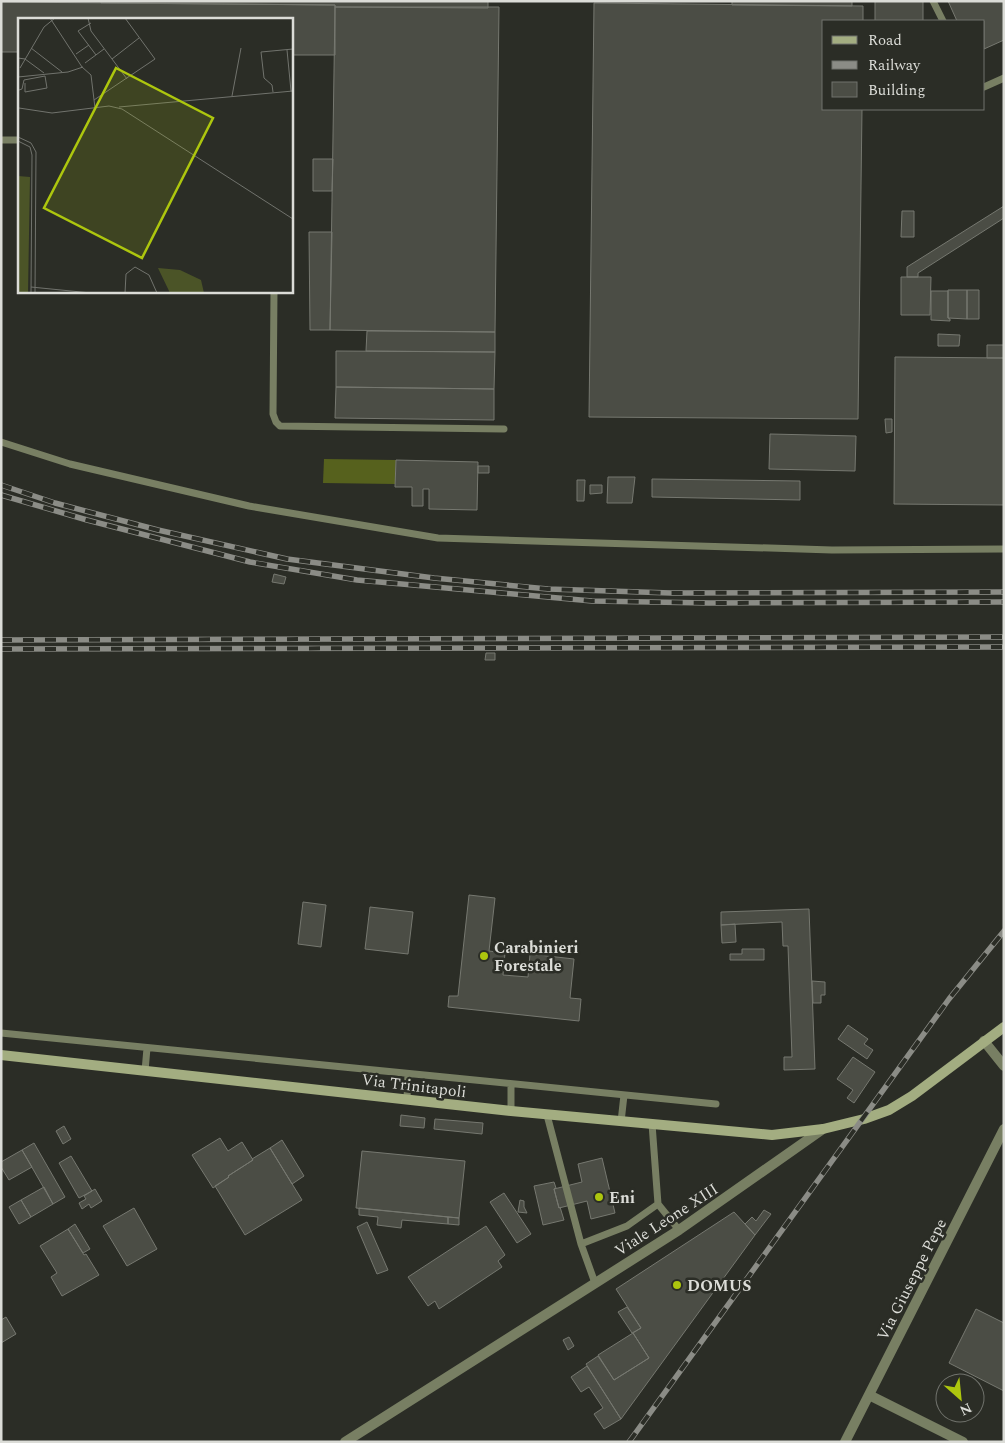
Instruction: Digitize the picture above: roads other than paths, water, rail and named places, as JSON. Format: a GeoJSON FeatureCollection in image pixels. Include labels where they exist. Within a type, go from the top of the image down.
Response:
{"type":"FeatureCollection","features":[{"type":"Feature","properties":{"kind":"main road","name":"Viale Leone XIII"},"geometry":{"type":"LineString","coordinates":[[824,1130],[870,1117],[901,1104],[1004,1026]]}},
{"type":"Feature","properties":{"kind":"main road","name":"Via Trinitapoli"},"geometry":{"type":"LineString","coordinates":[[1,1055],[621,1122],[756,1134],[789,1134],[824,1130]]}},
{"type":"Feature","properties":{"kind":"street"},"geometry":{"type":"LineString","coordinates":[[984,1041],[1004,1066]]}},
{"type":"Feature","properties":{"kind":"street","name":"Via Giuseppe Pepe"},"geometry":{"type":"LineString","coordinates":[[845,1442],[1004,1128]]}},
{"type":"Feature","properties":{"kind":"street","name":"Viale Leone XIII"},"geometry":{"type":"LineString","coordinates":[[346,1442],[679,1230],[824,1130]]}},
{"type":"Feature","properties":{"kind":"street"},"geometry":{"type":"LineString","coordinates":[[869,1395],[963,1442]]}},
{"type":"Feature","properties":{"kind":"lane"},"geometry":{"type":"LineString","coordinates":[[933,1],[942,20]]}},
{"type":"Feature","properties":{"kind":"lane"},"geometry":{"type":"LineString","coordinates":[[985,87],[1004,78]]}},
{"type":"Feature","properties":{"kind":"lane"},"geometry":{"type":"LineString","coordinates":[[1,140],[18,140]]}},
{"type":"Feature","properties":{"kind":"lane"},"geometry":{"type":"LineString","coordinates":[[274,292],[273,414],[280,426],[504,429]]}},
{"type":"Feature","properties":{"kind":"lane"},"geometry":{"type":"LineString","coordinates":[[1,442],[70,464],[249,506],[438,538],[832,550],[1004,548]]}},
{"type":"Feature","properties":{"kind":"lane"},"geometry":{"type":"LineString","coordinates":[[1,1033],[716,1104]]}},
{"type":"Feature","properties":{"kind":"lane"},"geometry":{"type":"LineString","coordinates":[[145,1070],[147,1048]]}},
{"type":"Feature","properties":{"kind":"lane"},"geometry":{"type":"LineString","coordinates":[[407,1099],[408,1074]]}},
{"type":"Feature","properties":{"kind":"lane"},"geometry":{"type":"LineString","coordinates":[[511,1084],[511,1111]]}},
{"type":"Feature","properties":{"kind":"lane"},"geometry":{"type":"LineString","coordinates":[[621,1122],[624,1095]]}},
{"type":"Feature","properties":{"kind":"lane"},"geometry":{"type":"LineString","coordinates":[[547,1114],[581,1244],[594,1283]]}},
{"type":"Feature","properties":{"kind":"lane"},"geometry":{"type":"LineString","coordinates":[[652,1124],[658,1204],[679,1230]]}},
{"type":"Feature","properties":{"kind":"lane"},"geometry":{"type":"LineString","coordinates":[[581,1244],[627,1226],[658,1204]]}},
{"type":"Feature","properties":{"kind":"railway"},"geometry":{"type":"LineString","coordinates":[[1,485],[55,503],[158,530],[287,559],[434,578],[548,589],[671,593],[1004,592]]}},
{"type":"Feature","properties":{"kind":"railway"},"geometry":{"type":"LineString","coordinates":[[1,495],[87,520],[250,562],[357,580],[592,601],[709,603],[1004,602]]}},
{"type":"Feature","properties":{"kind":"railway"},"geometry":{"type":"LineString","coordinates":[[1,640],[1004,637]]}},
{"type":"Feature","properties":{"kind":"railway"},"geometry":{"type":"LineString","coordinates":[[1,649],[1004,647]]}},
{"type":"Feature","properties":{"kind":"railway"},"geometry":{"type":"LineString","coordinates":[[629,1442],[949,999],[1004,931]]}},
{"type":"Feature","properties":{"kind":"place","name":"Carabinieri Forestale"},"geometry":{"type":"Point","coordinates":[484,956]}},
{"type":"Feature","properties":{"kind":"place","name":"Eni"},"geometry":{"type":"Point","coordinates":[599,1197]}},
{"type":"Feature","properties":{"kind":"place","name":"DOMUS"},"geometry":{"type":"Point","coordinates":[677,1285]}}]}
